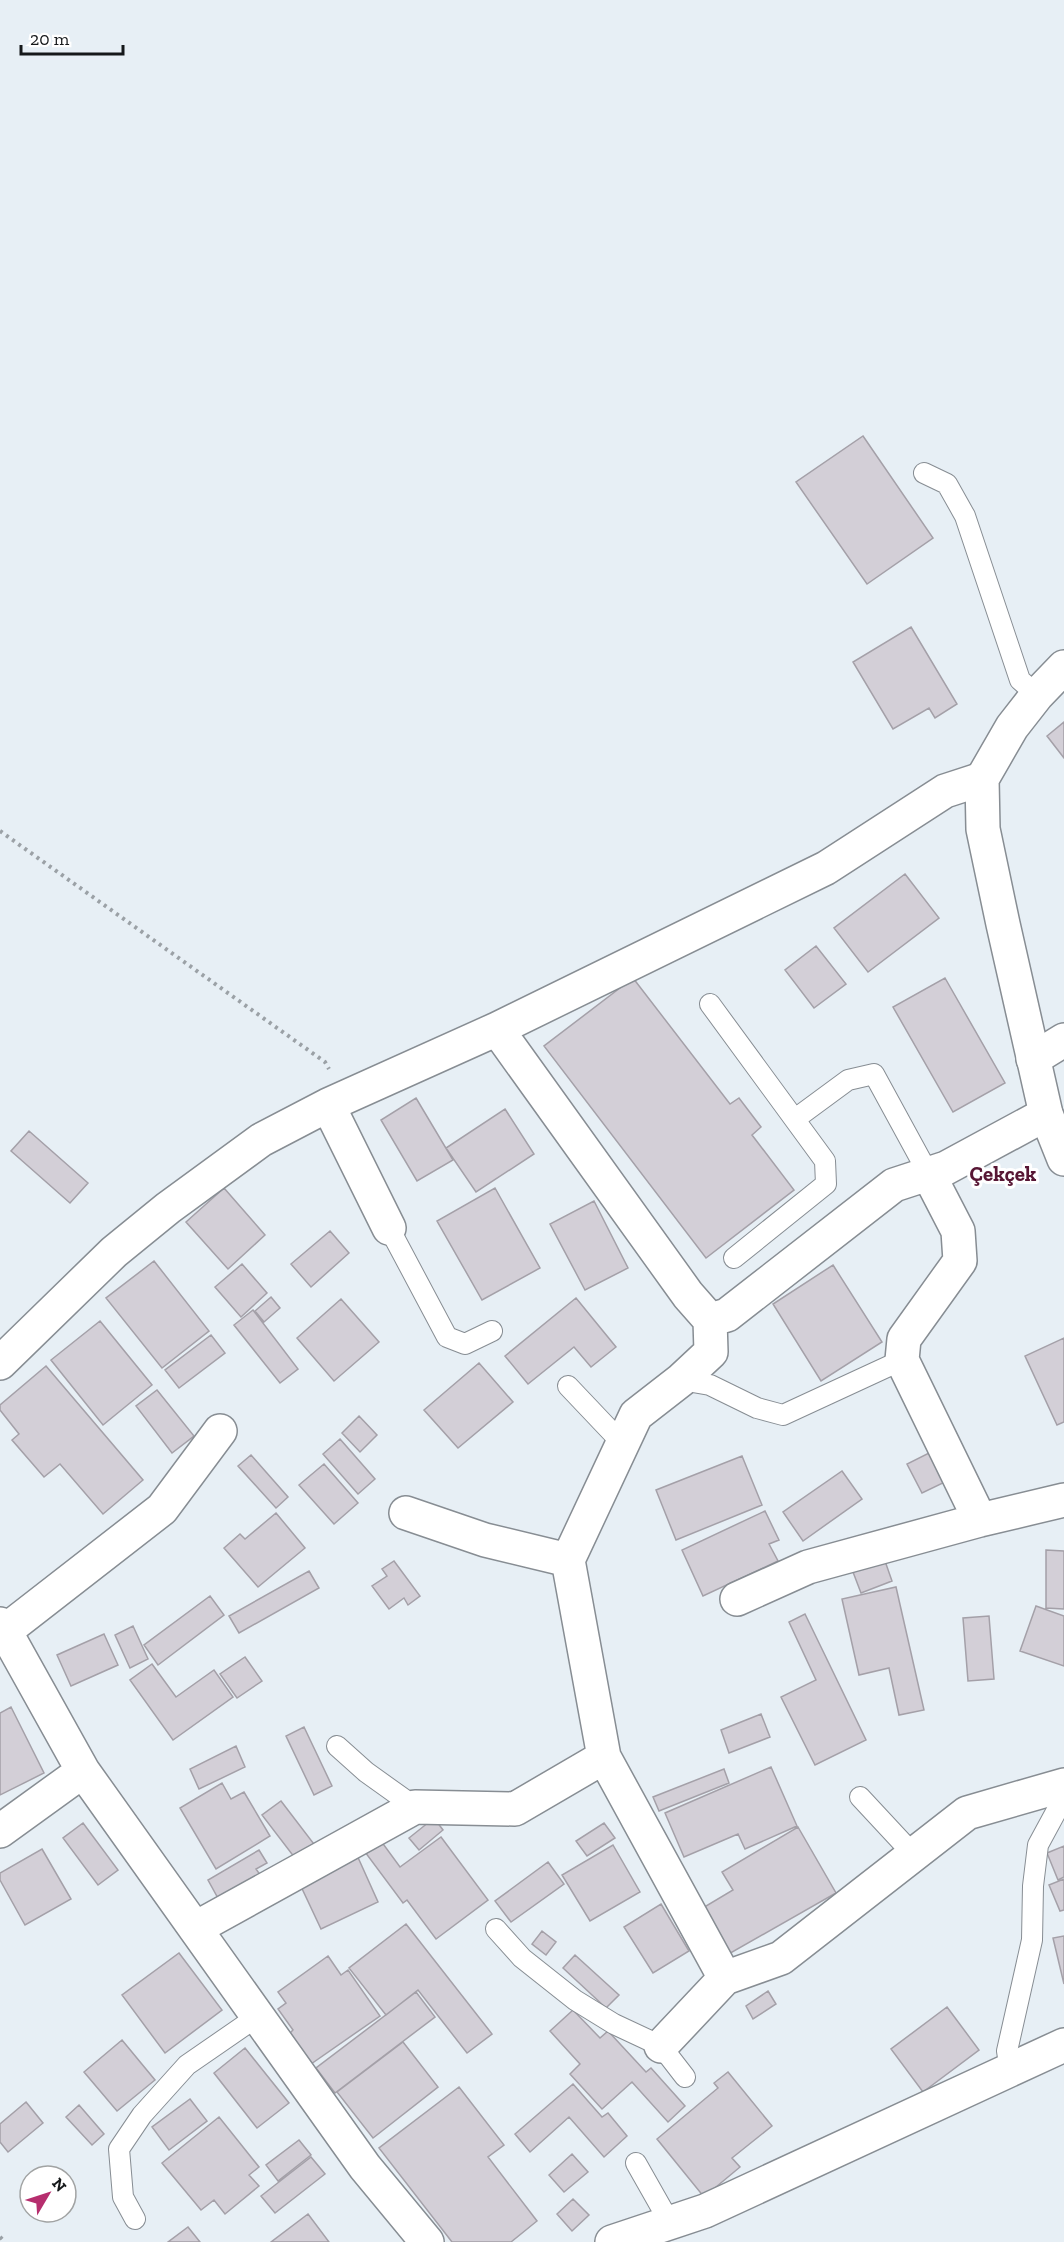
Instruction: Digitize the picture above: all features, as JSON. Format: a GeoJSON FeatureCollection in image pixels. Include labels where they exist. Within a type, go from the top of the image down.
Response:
{"type":"FeatureCollection","features":[{"type":"Feature","properties":{"kind":"street"},"geometry":{"type":"LineString","coordinates":[[1064,667],[1037,695],[1012,727],[982,779],[983,829],[1046,1114],[1064,1159]]}},
{"type":"Feature","properties":{"kind":"street"},"geometry":{"type":"LineString","coordinates":[[0,1363],[114,1252],[168,1208],[261,1140],[338,1101],[497,1029],[826,868],[945,791],[982,779]]}},
{"type":"Feature","properties":{"kind":"street"},"geometry":{"type":"LineString","coordinates":[[497,1029],[682,1286],[710,1320],[711,1352],[681,1380],[636,1415],[568,1560],[604,1757],[725,1978]]}},
{"type":"Feature","properties":{"kind":"street"},"geometry":{"type":"LineString","coordinates":[[1033,1059],[1064,1040]]}},
{"type":"Feature","properties":{"kind":"street"},"geometry":{"type":"LineString","coordinates":[[338,1101],[389,1228]]}},
{"type":"Feature","properties":{"kind":"street"},"geometry":{"type":"LineString","coordinates":[[710,1320],[727,1315],[894,1185],[946,1168],[1046,1114]]}},
{"type":"Feature","properties":{"kind":"street"},"geometry":{"type":"LineString","coordinates":[[928,1173],[958,1231],[960,1261],[904,1339],[902,1360],[980,1520]]}},
{"type":"Feature","properties":{"kind":"street"},"geometry":{"type":"LineString","coordinates":[[220,1431],[162,1509],[2,1630],[83,1771],[365,2166],[427,2242]]}},
{"type":"Feature","properties":{"kind":"street"},"geometry":{"type":"LineString","coordinates":[[737,1599],[808,1566],[1064,1500]]}},
{"type":"Feature","properties":{"kind":"street"},"geometry":{"type":"LineString","coordinates":[[406,1513],[485,1540],[568,1560]]}},
{"type":"Feature","properties":{"kind":"street"},"geometry":{"type":"LineString","coordinates":[[196,1928],[415,1807],[515,1809],[604,1757]]}},
{"type":"Feature","properties":{"kind":"street"},"geometry":{"type":"LineString","coordinates":[[0,1831],[83,1771]]}},
{"type":"Feature","properties":{"kind":"street"},"geometry":{"type":"LineString","coordinates":[[661,2046],[725,1978],[781,1958],[967,1813],[1064,1785]]}},
{"type":"Feature","properties":{"kind":"street"},"geometry":{"type":"LineString","coordinates":[[612,2242],[705,2211],[1064,2045]]}},
{"type":"Feature","properties":{"kind":"lane"},"geometry":{"type":"LineString","coordinates":[[924,473],[947,484],[965,516],[1020,680],[1037,695]]}},
{"type":"Feature","properties":{"kind":"lane"},"geometry":{"type":"LineString","coordinates":[[710,1004],[825,1161],[826,1184],[734,1258]]}},
{"type":"Feature","properties":{"kind":"lane"},"geometry":{"type":"LineString","coordinates":[[795,1119],[848,1080],[874,1074],[928,1173]]}},
{"type":"Feature","properties":{"kind":"lane"},"geometry":{"type":"LineString","coordinates":[[389,1228],[447,1337],[465,1344],[492,1331]]}},
{"type":"Feature","properties":{"kind":"lane"},"geometry":{"type":"LineString","coordinates":[[681,1380],[710,1385],[757,1408],[783,1415],[902,1360]]}},
{"type":"Feature","properties":{"kind":"lane"},"geometry":{"type":"LineString","coordinates":[[568,1386],[622,1444]]}},
{"type":"Feature","properties":{"kind":"lane"},"geometry":{"type":"LineString","coordinates":[[337,1746],[366,1772],[415,1807]]}},
{"type":"Feature","properties":{"kind":"lane"},"geometry":{"type":"LineString","coordinates":[[860,1797],[913,1854]]}},
{"type":"Feature","properties":{"kind":"lane"},"geometry":{"type":"LineString","coordinates":[[1010,2070],[1007,2050],[1032,1940],[1033,1886],[1038,1845],[1064,1797]]}},
{"type":"Feature","properties":{"kind":"lane"},"geometry":{"type":"LineString","coordinates":[[496,1929],[522,1958],[575,2000],[614,2024],[661,2046],[685,2077]]}},
{"type":"Feature","properties":{"kind":"lane"},"geometry":{"type":"LineString","coordinates":[[135,2219],[123,2197],[119,2149],[142,2115],[187,2065],[258,2016]]}},
{"type":"Feature","properties":{"kind":"lane"},"geometry":{"type":"LineString","coordinates":[[636,2163],[670,2223]]}},
{"type":"Feature","properties":{"kind":"path"},"geometry":{"type":"LineString","coordinates":[[0,831],[325,1062],[338,1101]]}},
{"type":"Feature","properties":{"kind":"path"},"geometry":{"type":"LineString","coordinates":[[0,2237],[5,2242]]}},
{"type":"Feature","properties":{"kind":"building"},"geometry":{"type":"Polygon","coordinates":[[[863,436],[933,538],[867,584],[796,482],[863,436]]]}},
{"type":"Feature","properties":{"kind":"building"},"geometry":{"type":"Polygon","coordinates":[[[911,627],[957,704],[935,718],[929,708],[893,729],[853,662],[911,627]]]}},
{"type":"Feature","properties":{"kind":"building"},"geometry":{"type":"Polygon","coordinates":[[[1064,722],[1064,758],[1047,736],[1064,722]]]}},
{"type":"Feature","properties":{"kind":"building"},"geometry":{"type":"Polygon","coordinates":[[[905,874],[939,918],[868,972],[834,928],[905,874]]]}},
{"type":"Feature","properties":{"kind":"building"},"geometry":{"type":"Polygon","coordinates":[[[816,946],[846,984],[814,1008],[785,970],[816,946]]]}},
{"type":"Feature","properties":{"kind":"building"},"geometry":{"type":"Polygon","coordinates":[[[633,978],[730,1104],[739,1098],[761,1127],[752,1135],[794,1190],[706,1258],[544,1046],[633,978]]]}},
{"type":"Feature","properties":{"kind":"building"},"geometry":{"type":"Polygon","coordinates":[[[945,978],[1005,1083],[953,1112],[893,1007],[945,978]]]}},
{"type":"Feature","properties":{"kind":"building"},"geometry":{"type":"Polygon","coordinates":[[[416,1098],[453,1160],[417,1181],[381,1120],[416,1098]]]}},
{"type":"Feature","properties":{"kind":"building"},"geometry":{"type":"Polygon","coordinates":[[[505,1109],[534,1154],[476,1192],[446,1148],[505,1109]]]}},
{"type":"Feature","properties":{"kind":"building"},"geometry":{"type":"Polygon","coordinates":[[[29,1131],[88,1183],[70,1203],[11,1151],[29,1131]]]}},
{"type":"Feature","properties":{"kind":"building"},"geometry":{"type":"Polygon","coordinates":[[[224,1188],[265,1235],[228,1269],[186,1222],[224,1188]]]}},
{"type":"Feature","properties":{"kind":"building"},"geometry":{"type":"Polygon","coordinates":[[[495,1188],[540,1268],[482,1300],[437,1221],[495,1188]]]}},
{"type":"Feature","properties":{"kind":"building"},"geometry":{"type":"Polygon","coordinates":[[[594,1201],[628,1268],[585,1290],[550,1224],[594,1201]]]}},
{"type":"Feature","properties":{"kind":"building"},"geometry":{"type":"Polygon","coordinates":[[[330,1231],[349,1253],[311,1287],[291,1264],[330,1231]]]}},
{"type":"Feature","properties":{"kind":"building"},"geometry":{"type":"Polygon","coordinates":[[[154,1261],[209,1331],[162,1368],[106,1298],[154,1261]]]}},
{"type":"Feature","properties":{"kind":"building"},"geometry":{"type":"Polygon","coordinates":[[[242,1264],[267,1293],[241,1317],[215,1287],[242,1264]]]}},
{"type":"Feature","properties":{"kind":"building"},"geometry":{"type":"Polygon","coordinates":[[[833,1265],[882,1342],[821,1381],[773,1304],[833,1265]]]}},
{"type":"Feature","properties":{"kind":"building"},"geometry":{"type":"Polygon","coordinates":[[[271,1297],[280,1308],[264,1322],[255,1311],[271,1297]]]}},
{"type":"Feature","properties":{"kind":"building"},"geometry":{"type":"Polygon","coordinates":[[[576,1298],[616,1347],[591,1367],[574,1347],[528,1384],[505,1356],[576,1298]]]}},
{"type":"Feature","properties":{"kind":"building"},"geometry":{"type":"Polygon","coordinates":[[[341,1299],[379,1342],[334,1381],[297,1338],[341,1299]]]}},
{"type":"Feature","properties":{"kind":"building"},"geometry":{"type":"Polygon","coordinates":[[[253,1310],[298,1369],[280,1383],[234,1325],[253,1310]]]}},
{"type":"Feature","properties":{"kind":"building"},"geometry":{"type":"Polygon","coordinates":[[[100,1321],[152,1385],[103,1425],[51,1360],[100,1321]]]}},
{"type":"Feature","properties":{"kind":"building"},"geometry":{"type":"Polygon","coordinates":[[[211,1335],[225,1353],[179,1388],[165,1370],[211,1335]]]}},
{"type":"Feature","properties":{"kind":"building"},"geometry":{"type":"Polygon","coordinates":[[[1064,1338],[1064,1422],[1057,1425],[1025,1356],[1064,1338]]]}},
{"type":"Feature","properties":{"kind":"building"},"geometry":{"type":"Polygon","coordinates":[[[479,1363],[513,1402],[458,1448],[424,1410],[479,1363]]]}},
{"type":"Feature","properties":{"kind":"building"},"geometry":{"type":"Polygon","coordinates":[[[46,1366],[143,1480],[103,1514],[60,1464],[44,1477],[12,1440],[19,1434],[0,1410],[0,1405],[46,1366]]]}},
{"type":"Feature","properties":{"kind":"building"},"geometry":{"type":"Polygon","coordinates":[[[157,1390],[194,1436],[172,1453],[136,1406],[157,1390]]]}},
{"type":"Feature","properties":{"kind":"building"},"geometry":{"type":"Polygon","coordinates":[[[359,1416],[377,1435],[360,1452],[342,1433],[359,1416]]]}},
{"type":"Feature","properties":{"kind":"building"},"geometry":{"type":"Polygon","coordinates":[[[340,1439],[375,1479],[358,1494],[323,1454],[340,1439]]]}},
{"type":"Feature","properties":{"kind":"building"},"geometry":{"type":"Polygon","coordinates":[[[931,1452],[945,1482],[922,1493],[907,1464],[931,1452]]]}},
{"type":"Feature","properties":{"kind":"building"},"geometry":{"type":"Polygon","coordinates":[[[251,1455],[288,1497],[276,1508],[238,1466],[251,1455]]]}},
{"type":"Feature","properties":{"kind":"building"},"geometry":{"type":"Polygon","coordinates":[[[742,1456],[762,1505],[676,1540],[656,1490],[742,1456]]]}},
{"type":"Feature","properties":{"kind":"building"},"geometry":{"type":"Polygon","coordinates":[[[324,1464],[358,1503],[334,1524],[299,1485],[324,1464]]]}},
{"type":"Feature","properties":{"kind":"building"},"geometry":{"type":"Polygon","coordinates":[[[842,1471],[862,1499],[803,1541],[783,1512],[842,1471]]]}},
{"type":"Feature","properties":{"kind":"building"},"geometry":{"type":"Polygon","coordinates":[[[765,1511],[779,1540],[769,1544],[778,1561],[703,1596],[682,1550],[765,1511]]]}},
{"type":"Feature","properties":{"kind":"building"},"geometry":{"type":"Polygon","coordinates":[[[276,1513],[305,1548],[258,1587],[224,1548],[240,1534],[245,1539],[276,1513]]]}},
{"type":"Feature","properties":{"kind":"building"},"geometry":{"type":"Polygon","coordinates":[[[1046,1550],[1064,1551],[1064,1609],[1046,1608],[1046,1550]]]}},
{"type":"Feature","properties":{"kind":"building"},"geometry":{"type":"Polygon","coordinates":[[[394,1561],[420,1596],[408,1605],[404,1598],[389,1609],[372,1586],[387,1576],[382,1569],[394,1561]]]}},
{"type":"Feature","properties":{"kind":"building"},"geometry":{"type":"Polygon","coordinates":[[[885,1561],[892,1581],[861,1593],[853,1572],[885,1561]]]}},
{"type":"Feature","properties":{"kind":"building"},"geometry":{"type":"Polygon","coordinates":[[[309,1571],[319,1588],[239,1633],[229,1616],[309,1571]]]}},
{"type":"Feature","properties":{"kind":"building"},"geometry":{"type":"Polygon","coordinates":[[[896,1587],[924,1710],[899,1715],[889,1668],[859,1675],[842,1599],[896,1587]]]}},
{"type":"Feature","properties":{"kind":"building"},"geometry":{"type":"Polygon","coordinates":[[[210,1596],[224,1615],[158,1665],[144,1645],[210,1596]]]}},
{"type":"Feature","properties":{"kind":"building"},"geometry":{"type":"Polygon","coordinates":[[[1036,1606],[1064,1616],[1064,1666],[1020,1651],[1036,1606]]]}},
{"type":"Feature","properties":{"kind":"building"},"geometry":{"type":"Polygon","coordinates":[[[805,1614],[866,1740],[815,1765],[781,1697],[816,1680],[789,1622],[805,1614]]]}},
{"type":"Feature","properties":{"kind":"building"},"geometry":{"type":"Polygon","coordinates":[[[989,1616],[994,1679],[968,1681],[963,1618],[989,1616]]]}},
{"type":"Feature","properties":{"kind":"building"},"geometry":{"type":"Polygon","coordinates":[[[133,1626],[148,1659],[130,1668],[115,1635],[133,1626]]]}},
{"type":"Feature","properties":{"kind":"building"},"geometry":{"type":"Polygon","coordinates":[[[104,1634],[118,1665],[71,1686],[57,1655],[104,1634]]]}},
{"type":"Feature","properties":{"kind":"building"},"geometry":{"type":"Polygon","coordinates":[[[245,1657],[262,1681],[237,1698],[220,1674],[245,1657]]]}},
{"type":"Feature","properties":{"kind":"building"},"geometry":{"type":"Polygon","coordinates":[[[152,1664],[176,1697],[214,1670],[233,1697],[173,1740],[130,1680],[152,1664]]]}},
{"type":"Feature","properties":{"kind":"building"},"geometry":{"type":"Polygon","coordinates":[[[11,1707],[44,1773],[0,1795],[0,1713],[11,1707]]]}},
{"type":"Feature","properties":{"kind":"building"},"geometry":{"type":"Polygon","coordinates":[[[761,1714],[770,1737],[729,1753],[721,1730],[761,1714]]]}},
{"type":"Feature","properties":{"kind":"building"},"geometry":{"type":"Polygon","coordinates":[[[304,1727],[332,1786],[314,1795],[286,1736],[304,1727]]]}},
{"type":"Feature","properties":{"kind":"building"},"geometry":{"type":"Polygon","coordinates":[[[236,1746],[245,1767],[199,1789],[190,1769],[236,1746]]]}},
{"type":"Feature","properties":{"kind":"building"},"geometry":{"type":"Polygon","coordinates":[[[771,1767],[797,1826],[745,1849],[738,1834],[684,1857],[665,1813],[771,1767]]]}},
{"type":"Feature","properties":{"kind":"building"},"geometry":{"type":"Polygon","coordinates":[[[724,1769],[729,1783],[659,1811],[653,1797],[724,1769]]]}},
{"type":"Feature","properties":{"kind":"building"},"geometry":{"type":"Polygon","coordinates":[[[222,1783],[231,1799],[244,1792],[270,1836],[216,1869],[180,1808],[222,1783]]]}},
{"type":"Feature","properties":{"kind":"building"},"geometry":{"type":"Polygon","coordinates":[[[281,1801],[317,1848],[298,1862],[262,1815],[281,1801]]]}},
{"type":"Feature","properties":{"kind":"building"},"geometry":{"type":"Polygon","coordinates":[[[434,1818],[443,1830],[419,1850],[409,1838],[434,1818]]]}},
{"type":"Feature","properties":{"kind":"building"},"geometry":{"type":"Polygon","coordinates":[[[83,1823],[118,1870],[98,1885],[63,1838],[83,1823]]]}},
{"type":"Feature","properties":{"kind":"building"},"geometry":{"type":"Polygon","coordinates":[[[604,1823],[615,1838],[587,1856],[576,1841],[604,1823]]]}},
{"type":"Feature","properties":{"kind":"building"},"geometry":{"type":"Polygon","coordinates":[[[798,1827],[836,1893],[727,1955],[701,1909],[733,1890],[722,1872],[798,1827]]]}},
{"type":"Feature","properties":{"kind":"building"},"geometry":{"type":"Polygon","coordinates":[[[441,1837],[488,1900],[436,1939],[407,1900],[403,1903],[365,1852],[381,1841],[400,1867],[441,1837]]]}},
{"type":"Feature","properties":{"kind":"building"},"geometry":{"type":"Polygon","coordinates":[[[613,1845],[640,1892],[590,1921],[562,1875],[613,1845]]]}},
{"type":"Feature","properties":{"kind":"building"},"geometry":{"type":"Polygon","coordinates":[[[1064,1846],[1064,1877],[1058,1880],[1047,1853],[1064,1846]]]}},
{"type":"Feature","properties":{"kind":"building"},"geometry":{"type":"Polygon","coordinates":[[[42,1849],[71,1899],[25,1925],[0,1880],[0,1873],[42,1849]]]}},
{"type":"Feature","properties":{"kind":"building"},"geometry":{"type":"Polygon","coordinates":[[[259,1850],[267,1863],[256,1869],[261,1876],[219,1900],[208,1880],[259,1850]]]}},
{"type":"Feature","properties":{"kind":"building"},"geometry":{"type":"Polygon","coordinates":[[[356,1853],[378,1902],[321,1929],[298,1880],[356,1853]]]}},
{"type":"Feature","properties":{"kind":"building"},"geometry":{"type":"Polygon","coordinates":[[[548,1862],[564,1884],[511,1922],[495,1901],[548,1862]]]}},
{"type":"Feature","properties":{"kind":"building"},"geometry":{"type":"Polygon","coordinates":[[[1064,1879],[1064,1910],[1060,1911],[1049,1885],[1064,1879]]]}},
{"type":"Feature","properties":{"kind":"building"},"geometry":{"type":"Polygon","coordinates":[[[661,1904],[689,1951],[653,1973],[624,1927],[661,1904]]]}},
{"type":"Feature","properties":{"kind":"building"},"geometry":{"type":"Polygon","coordinates":[[[406,1924],[492,2034],[467,2053],[418,1990],[386,2015],[349,1968],[406,1924]]]}},
{"type":"Feature","properties":{"kind":"building"},"geometry":{"type":"Polygon","coordinates":[[[542,1931],[556,1942],[546,1955],[532,1944],[542,1931]]]}},
{"type":"Feature","properties":{"kind":"building"},"geometry":{"type":"Polygon","coordinates":[[[1064,1936],[1064,1984],[1053,1938],[1064,1936]]]}},
{"type":"Feature","properties":{"kind":"building"},"geometry":{"type":"Polygon","coordinates":[[[179,1953],[222,2010],[165,2053],[122,1995],[179,1953]]]}},
{"type":"Feature","properties":{"kind":"building"},"geometry":{"type":"Polygon","coordinates":[[[575,1955],[619,1995],[606,2008],[563,1968],[575,1955]]]}},
{"type":"Feature","properties":{"kind":"building"},"geometry":{"type":"Polygon","coordinates":[[[328,1956],[341,1975],[348,1970],[380,2016],[311,2064],[290,2033],[293,2030],[278,2009],[286,2003],[278,1992],[328,1956]]]}},
{"type":"Feature","properties":{"kind":"building"},"geometry":{"type":"Polygon","coordinates":[[[768,1991],[776,2004],[753,2019],[746,2006],[768,1991]]]}},
{"type":"Feature","properties":{"kind":"building"},"geometry":{"type":"Polygon","coordinates":[[[416,1992],[435,2017],[335,2093],[316,2068],[416,1992]]]}},
{"type":"Feature","properties":{"kind":"building"},"geometry":{"type":"Polygon","coordinates":[[[947,2007],[979,2050],[923,2092],[891,2049],[947,2007]]]}},
{"type":"Feature","properties":{"kind":"building"},"geometry":{"type":"Polygon","coordinates":[[[573,2010],[600,2038],[608,2031],[646,2072],[651,2068],[685,2106],[668,2122],[632,2082],[602,2109],[570,2074],[580,2064],[550,2031],[573,2010]]]}},
{"type":"Feature","properties":{"kind":"building"},"geometry":{"type":"Polygon","coordinates":[[[122,2040],[155,2080],[117,2111],[84,2072],[122,2040]]]}},
{"type":"Feature","properties":{"kind":"building"},"geometry":{"type":"Polygon","coordinates":[[[403,2042],[438,2087],[373,2138],[337,2092],[403,2042]]]}},
{"type":"Feature","properties":{"kind":"building"},"geometry":{"type":"Polygon","coordinates":[[[245,2048],[289,2103],[257,2128],[214,2073],[245,2048]]]}},
{"type":"Feature","properties":{"kind":"building"},"geometry":{"type":"Polygon","coordinates":[[[728,2072],[772,2126],[732,2158],[740,2167],[704,2197],[657,2139],[718,2088],[714,2083],[728,2072]]]}},
{"type":"Feature","properties":{"kind":"building"},"geometry":{"type":"Polygon","coordinates":[[[573,2084],[602,2117],[608,2113],[627,2136],[604,2157],[569,2117],[530,2152],[515,2134],[573,2084]]]}},
{"type":"Feature","properties":{"kind":"building"},"geometry":{"type":"Polygon","coordinates":[[[459,2087],[504,2145],[488,2157],[537,2221],[511,2242],[452,2242],[379,2148],[459,2087]]]}},
{"type":"Feature","properties":{"kind":"building"},"geometry":{"type":"Polygon","coordinates":[[[190,2099],[207,2121],[169,2150],[152,2127],[190,2099]]]}},
{"type":"Feature","properties":{"kind":"building"},"geometry":{"type":"Polygon","coordinates":[[[26,2102],[43,2123],[8,2152],[0,2142],[0,2124],[26,2102]]]}},
{"type":"Feature","properties":{"kind":"building"},"geometry":{"type":"Polygon","coordinates":[[[79,2105],[104,2134],[92,2145],[66,2117],[79,2105]]]}},
{"type":"Feature","properties":{"kind":"building"},"geometry":{"type":"Polygon","coordinates":[[[219,2117],[259,2167],[249,2175],[259,2186],[225,2214],[214,2200],[201,2210],[162,2163],[219,2117]]]}},
{"type":"Feature","properties":{"kind":"building"},"geometry":{"type":"Polygon","coordinates":[[[299,2140],[311,2155],[278,2181],[266,2165],[299,2140]]]}},
{"type":"Feature","properties":{"kind":"building"},"geometry":{"type":"Polygon","coordinates":[[[572,2154],[588,2172],[564,2192],[549,2175],[572,2154]]]}},
{"type":"Feature","properties":{"kind":"building"},"geometry":{"type":"Polygon","coordinates":[[[311,2157],[325,2174],[275,2213],[261,2196],[311,2157]]]}},
{"type":"Feature","properties":{"kind":"building"},"geometry":{"type":"Polygon","coordinates":[[[573,2199],[589,2215],[572,2231],[557,2214],[573,2199]]]}},
{"type":"Feature","properties":{"kind":"building"},"geometry":{"type":"Polygon","coordinates":[[[308,2214],[329,2242],[271,2242],[308,2214]]]}},
{"type":"Feature","properties":{"kind":"building"},"geometry":{"type":"Polygon","coordinates":[[[188,2227],[200,2242],[168,2242],[188,2227]]]}},
{"type":"Feature","properties":{"kind":"district","name":"Çekçek"},"geometry":{"type":"Point","coordinates":[1003,1173]}}]}
